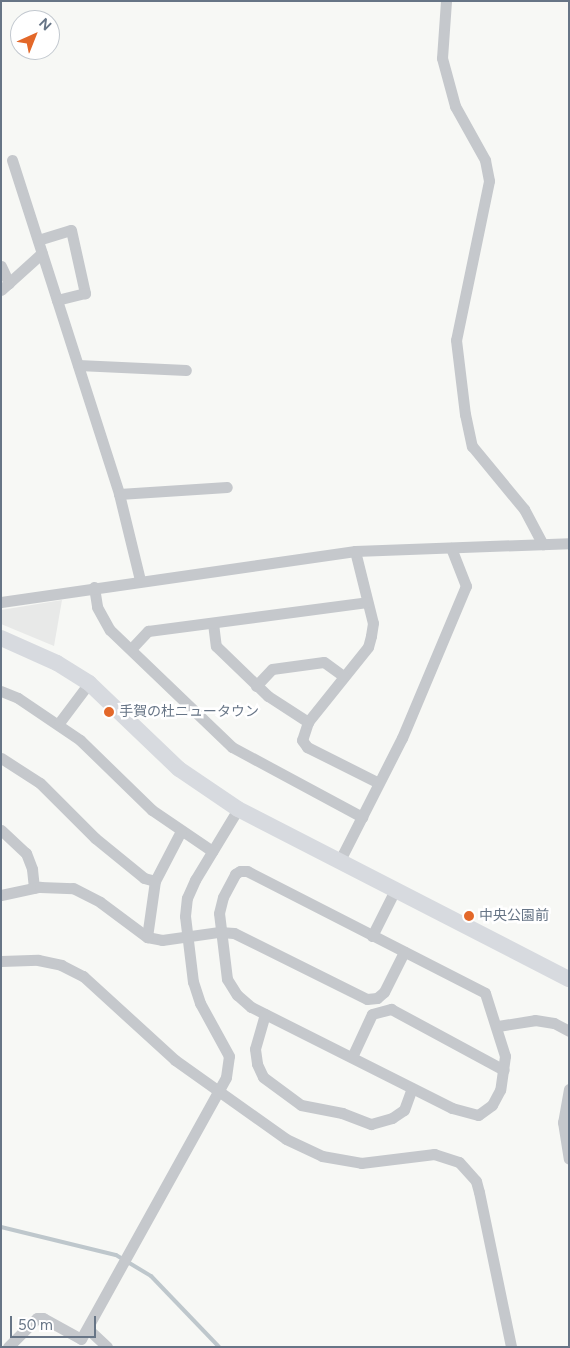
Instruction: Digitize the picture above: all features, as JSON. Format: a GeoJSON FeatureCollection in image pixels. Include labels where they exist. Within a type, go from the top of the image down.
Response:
{"type":"FeatureCollection","features":[{"type":"Feature","properties":{"kind":"street"},"geometry":{"type":"LineString","coordinates":[[446,1],[442,58],[455,106],[485,160],[488,181],[456,340],[465,414],[472,446],[524,509],[543,544]]}},
{"type":"Feature","properties":{"kind":"street"},"geometry":{"type":"LineString","coordinates":[[12,160],[119,494],[140,580]]}},
{"type":"Feature","properties":{"kind":"street"},"geometry":{"type":"LineString","coordinates":[[38,240],[71,230],[86,294],[57,300]]}},
{"type":"Feature","properties":{"kind":"street"},"geometry":{"type":"LineString","coordinates":[[5,287],[42,253]]}},
{"type":"Feature","properties":{"kind":"street"},"geometry":{"type":"LineString","coordinates":[[1,266],[5,287]]}},
{"type":"Feature","properties":{"kind":"street"},"geometry":{"type":"LineString","coordinates":[[78,366],[186,370]]}},
{"type":"Feature","properties":{"kind":"street"},"geometry":{"type":"LineString","coordinates":[[119,494],[227,487]]}},
{"type":"Feature","properties":{"kind":"street"},"geometry":{"type":"LineString","coordinates":[[1,602],[140,580],[355,551],[569,543]]}},
{"type":"Feature","properties":{"kind":"street"},"geometry":{"type":"LineString","coordinates":[[339,862],[402,738],[466,586],[451,548]]}},
{"type":"Feature","properties":{"kind":"street"},"geometry":{"type":"LineString","coordinates":[[355,551],[373,623],[368,648],[343,676],[308,722],[302,733],[307,747],[379,783]]}},
{"type":"Feature","properties":{"kind":"street"},"geometry":{"type":"LineString","coordinates":[[94,587],[102,620],[232,747],[362,817]]}},
{"type":"Feature","properties":{"kind":"street"},"geometry":{"type":"LineString","coordinates":[[131,649],[148,631],[367,602]]}},
{"type":"Feature","properties":{"kind":"street"},"geometry":{"type":"LineString","coordinates":[[213,623],[216,646],[256,686],[308,722]]}},
{"type":"Feature","properties":{"kind":"street"},"geometry":{"type":"LineString","coordinates":[[1,638],[57,663],[89,683],[180,769],[238,809],[569,980]]}},
{"type":"Feature","properties":{"kind":"street"},"geometry":{"type":"LineString","coordinates":[[256,686],[272,669],[324,662],[343,676]]}},
{"type":"Feature","properties":{"kind":"street"},"geometry":{"type":"LineString","coordinates":[[59,723],[89,683]]}},
{"type":"Feature","properties":{"kind":"street"},"geometry":{"type":"LineString","coordinates":[[1,691],[59,723],[80,740],[152,810],[212,851]]}},
{"type":"Feature","properties":{"kind":"street"},"geometry":{"type":"LineString","coordinates":[[1,758],[40,783],[95,838],[144,878],[155,881]]}},
{"type":"Feature","properties":{"kind":"street"},"geometry":{"type":"LineString","coordinates":[[86,1338],[218,1092],[230,1066],[230,1056],[200,1003],[185,936],[187,898],[212,851],[238,809]]}},
{"type":"Feature","properties":{"kind":"street"},"geometry":{"type":"LineString","coordinates":[[1,830],[26,853],[32,869],[34,888]]}},
{"type":"Feature","properties":{"kind":"street"},"geometry":{"type":"LineString","coordinates":[[147,938],[155,881],[181,831]]}},
{"type":"Feature","properties":{"kind":"street"},"geometry":{"type":"LineString","coordinates":[[248,871],[372,936],[485,993],[498,1026],[505,1056],[504,1070],[492,1105],[478,1115],[452,1108],[265,1014],[237,995],[227,979],[219,932],[223,896],[234,874],[248,871]]}},
{"type":"Feature","properties":{"kind":"street"},"geometry":{"type":"LineString","coordinates":[[1,895],[34,888],[73,888],[100,902],[147,938],[162,940],[219,932],[246,937],[367,1000],[377,998],[384,992],[404,952]]}},
{"type":"Feature","properties":{"kind":"street"},"geometry":{"type":"LineString","coordinates":[[372,936],[395,890]]}},
{"type":"Feature","properties":{"kind":"street"},"geometry":{"type":"LineString","coordinates":[[1,962],[38,960],[60,965],[84,976],[175,1060],[218,1092],[286,1138],[336,1161],[361,1163],[434,1154],[459,1162],[476,1181],[511,1347]]}},
{"type":"Feature","properties":{"kind":"street"},"geometry":{"type":"LineString","coordinates":[[352,1057],[372,1014],[391,1010],[504,1070]]}},
{"type":"Feature","properties":{"kind":"street"},"geometry":{"type":"LineString","coordinates":[[265,1014],[254,1049],[257,1064],[264,1076],[301,1104],[342,1113],[371,1124],[392,1118],[404,1110],[412,1088]]}},
{"type":"Feature","properties":{"kind":"street"},"geometry":{"type":"LineString","coordinates":[[498,1026],[535,1020],[554,1023],[569,1031]]}},
{"type":"Feature","properties":{"kind":"street"},"geometry":{"type":"LineString","coordinates":[[569,1089],[563,1122],[569,1159]]}},
{"type":"Feature","properties":{"kind":"street"},"geometry":{"type":"LineString","coordinates":[[8,1347],[37,1318],[43,1318],[108,1347]]}},
{"type":"Feature","properties":{"kind":"shaded area"},"geometry":{"type":"Polygon","coordinates":[[[62,600],[54,646],[1,624],[1,610],[62,600]]]}},
{"type":"Feature","properties":{"kind":"waterway"},"geometry":{"type":"LineString","coordinates":[[1,1227],[116,1255],[151,1276],[219,1347]]}},
{"type":"Feature","properties":{"kind":"place","name":"手賀の杜ニュータウン"},"geometry":{"type":"Point","coordinates":[109,712]}},
{"type":"Feature","properties":{"kind":"place","name":"中央公園前"},"geometry":{"type":"Point","coordinates":[469,916]}}]}
